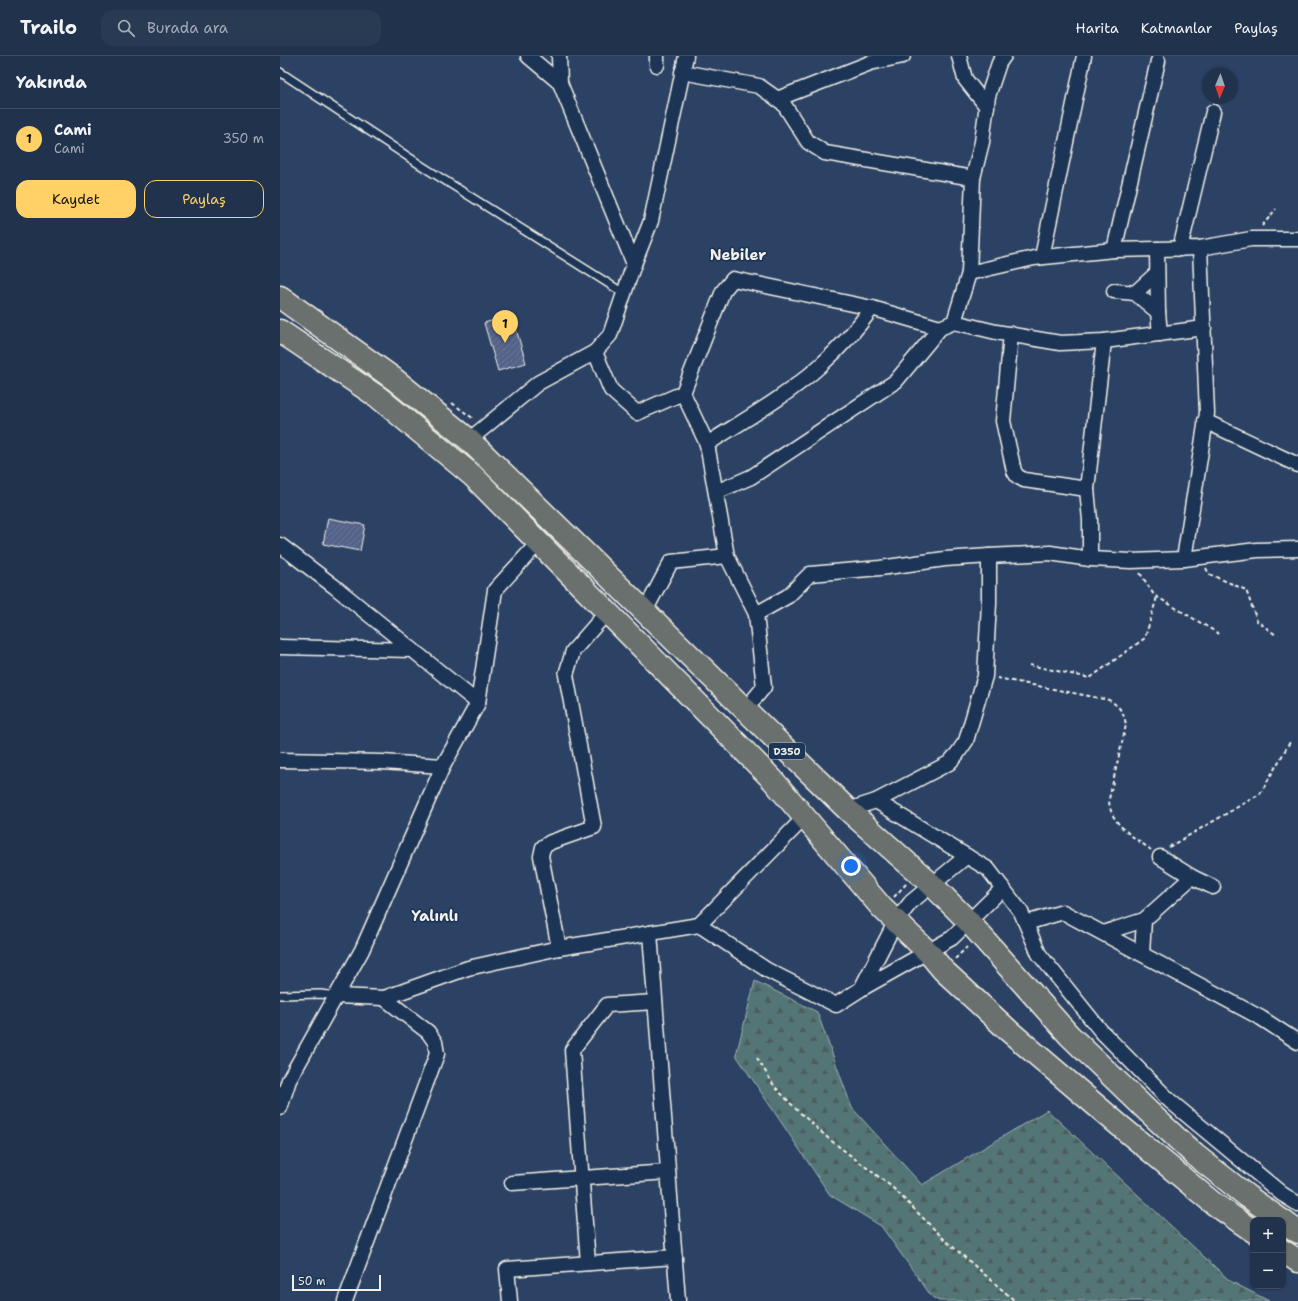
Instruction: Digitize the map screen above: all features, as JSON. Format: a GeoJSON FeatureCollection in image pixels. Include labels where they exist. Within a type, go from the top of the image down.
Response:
{"type":"FeatureCollection","features":[{"type":"Feature","properties":{"kind":"highway","name":"D350"},"geometry":{"type":"LineString","coordinates":[[280,297],[394,379],[477,434],[645,611],[848,810],[925,879],[974,927],[1068,1035],[1195,1155],[1276,1217]]}},
{"type":"Feature","properties":{"kind":"highway","name":"D350"},"geometry":{"type":"LineString","coordinates":[[280,331],[378,397],[473,476],[772,780],[889,915],[928,952],[943,970],[1009,1031],[1119,1126],[1213,1203],[1250,1229]]}},
{"type":"Feature","properties":{"kind":"highway","name":"D350"},"geometry":{"type":"LineString","coordinates":[[1286,1224],[1298,1232]]}},
{"type":"Feature","properties":{"kind":"highway"},"geometry":{"type":"LineString","coordinates":[[1286,1253],[1298,1261]]}},
{"type":"Feature","properties":{"kind":"street"},"geometry":{"type":"LineString","coordinates":[[528,56],[560,83]]}},
{"type":"Feature","properties":{"kind":"street"},"geometry":{"type":"LineString","coordinates":[[560,56],[560,83],[634,264]]}},
{"type":"Feature","properties":{"kind":"street"},"geometry":{"type":"LineString","coordinates":[[477,434],[538,383],[595,352],[610,335],[634,264],[651,220],[686,56]]}},
{"type":"Feature","properties":{"kind":"street"},"geometry":{"type":"LineString","coordinates":[[777,99],[870,63],[903,56]]}},
{"type":"Feature","properties":{"kind":"street"},"geometry":{"type":"LineString","coordinates":[[959,56],[965,79],[987,107]]}},
{"type":"Feature","properties":{"kind":"street"},"geometry":{"type":"LineString","coordinates":[[954,322],[969,273],[973,178],[982,142],[988,96],[999,63],[1004,56]]}},
{"type":"Feature","properties":{"kind":"street"},"geometry":{"type":"LineString","coordinates":[[1042,257],[1084,56]]}},
{"type":"Feature","properties":{"kind":"street"},"geometry":{"type":"LineString","coordinates":[[1114,250],[1158,61]]}},
{"type":"Feature","properties":{"kind":"street"},"geometry":{"type":"LineString","coordinates":[[682,72],[759,86],[783,103],[808,142],[825,154],[973,178]]}},
{"type":"Feature","properties":{"kind":"street"},"geometry":{"type":"LineString","coordinates":[[1180,249],[1213,112]]}},
{"type":"Feature","properties":{"kind":"street"},"geometry":{"type":"LineString","coordinates":[[969,273],[1042,257],[1114,250],[1200,248],[1251,239],[1298,239]]}},
{"type":"Feature","properties":{"kind":"street"},"geometry":{"type":"LineString","coordinates":[[1184,559],[1207,413],[1200,248]]}},
{"type":"Feature","properties":{"kind":"street"},"geometry":{"type":"LineString","coordinates":[[1157,249],[1158,312],[1160,334]]}},
{"type":"Feature","properties":{"kind":"street"},"geometry":{"type":"LineString","coordinates":[[1135,293],[1158,273]]}},
{"type":"Feature","properties":{"kind":"street"},"geometry":{"type":"LineString","coordinates":[[595,352],[611,390],[637,413],[683,393],[723,291],[733,279],[872,308],[940,328]]}},
{"type":"Feature","properties":{"kind":"street"},"geometry":{"type":"LineString","coordinates":[[1114,291],[1135,293],[1158,312]]}},
{"type":"Feature","properties":{"kind":"street"},"geometry":{"type":"LineString","coordinates":[[707,444],[781,396],[821,365],[851,335],[872,308]]}},
{"type":"Feature","properties":{"kind":"street"},"geometry":{"type":"LineString","coordinates":[[716,492],[751,477],[896,381],[940,328],[954,322],[1060,343],[1104,341],[1204,328]]}},
{"type":"Feature","properties":{"kind":"street"},"geometry":{"type":"LineString","coordinates":[[1011,334],[1003,421],[1015,474],[1024,480],[1087,489]]}},
{"type":"Feature","properties":{"kind":"street"},"geometry":{"type":"LineString","coordinates":[[1090,559],[1090,520],[1087,489],[1104,341]]}},
{"type":"Feature","properties":{"kind":"street"},"geometry":{"type":"LineString","coordinates":[[683,393],[707,444],[727,556],[756,614],[764,687],[745,710]]}},
{"type":"Feature","properties":{"kind":"street"},"geometry":{"type":"LineString","coordinates":[[1205,421],[1298,465]]}},
{"type":"Feature","properties":{"kind":"street"},"geometry":{"type":"LineString","coordinates":[[280,1108],[284,1081],[337,996],[362,950],[443,766],[478,703],[495,590],[538,543]]}},
{"type":"Feature","properties":{"kind":"street"},"geometry":{"type":"LineString","coordinates":[[280,545],[335,587],[478,703]]}},
{"type":"Feature","properties":{"kind":"street"},"geometry":{"type":"LineString","coordinates":[[756,614],[788,596],[810,574],[880,568],[945,559],[989,556],[1050,553],[1090,559],[1131,561],[1184,559],[1257,550],[1298,549]]}},
{"type":"Feature","properties":{"kind":"street"},"geometry":{"type":"LineString","coordinates":[[645,611],[671,562],[727,556]]}},
{"type":"Feature","properties":{"kind":"street"},"geometry":{"type":"LineString","coordinates":[[848,810],[876,801],[948,763],[957,754],[966,741],[985,676],[989,603],[989,556]]}},
{"type":"Feature","properties":{"kind":"street"},"geometry":{"type":"LineString","coordinates":[[559,948],[541,856],[542,847],[551,842],[594,827],[566,676],[573,651],[607,612]]}},
{"type":"Feature","properties":{"kind":"street"},"geometry":{"type":"LineString","coordinates":[[280,647],[412,650]]}},
{"type":"Feature","properties":{"kind":"street"},"geometry":{"type":"LineString","coordinates":[[280,760],[382,762],[443,766]]}},
{"type":"Feature","properties":{"kind":"street"},"geometry":{"type":"LineString","coordinates":[[876,801],[988,870],[1021,912],[1039,954],[1107,1036],[1170,1101],[1282,1194],[1298,1204]]}},
{"type":"Feature","properties":{"kind":"street"},"geometry":{"type":"LineString","coordinates":[[337,996],[384,998],[468,968],[559,948],[700,925],[805,817]]}},
{"type":"Feature","properties":{"kind":"street"},"geometry":{"type":"LineString","coordinates":[[861,989],[889,915],[911,902],[925,879],[967,856]]}},
{"type":"Feature","properties":{"kind":"street"},"geometry":{"type":"LineString","coordinates":[[1160,857],[1213,888]]}},
{"type":"Feature","properties":{"kind":"street"},"geometry":{"type":"LineString","coordinates":[[1103,933],[1144,920],[1192,877]]}},
{"type":"Feature","properties":{"kind":"street"},"geometry":{"type":"LineString","coordinates":[[700,925],[767,970],[836,1006],[861,989],[974,927],[1003,888]]}},
{"type":"Feature","properties":{"kind":"street"},"geometry":{"type":"LineString","coordinates":[[1026,924],[1063,912],[1261,1018],[1298,1042]]}},
{"type":"Feature","properties":{"kind":"street"},"geometry":{"type":"LineString","coordinates":[[1142,954],[1144,920]]}},
{"type":"Feature","properties":{"kind":"street"},"geometry":{"type":"LineString","coordinates":[[650,933],[678,1301]]}},
{"type":"Feature","properties":{"kind":"street"},"geometry":{"type":"LineString","coordinates":[[345,1301],[437,1054],[435,1042],[428,1032],[384,998]]}},
{"type":"Feature","properties":{"kind":"street"},"geometry":{"type":"LineString","coordinates":[[588,1263],[572,1050],[607,1005],[656,1002]]}},
{"type":"Feature","properties":{"kind":"street"},"geometry":{"type":"LineString","coordinates":[[512,1183],[668,1172]]}},
{"type":"Feature","properties":{"kind":"street"},"geometry":{"type":"LineString","coordinates":[[510,1301],[507,1270],[675,1257]]}},
{"type":"Feature","properties":{"kind":"lane"},"geometry":{"type":"LineString","coordinates":[[280,72],[422,166],[625,294]]}},
{"type":"Feature","properties":{"kind":"lane"},"geometry":{"type":"LineString","coordinates":[[280,995],[320,994],[337,996]]}},
{"type":"Feature","properties":{"kind":"path"},"geometry":{"type":"LineString","coordinates":[[1251,239],[1276,209]]}},
{"type":"Feature","properties":{"kind":"path"},"geometry":{"type":"LineString","coordinates":[[448,408],[452,403],[477,434]]}},
{"type":"Feature","properties":{"kind":"path"},"geometry":{"type":"LineString","coordinates":[[1200,557],[1209,574],[1246,590],[1257,621],[1276,635]]}},
{"type":"Feature","properties":{"kind":"path"},"geometry":{"type":"LineString","coordinates":[[1131,561],[1154,595],[1221,635]]}},
{"type":"Feature","properties":{"kind":"path"},"geometry":{"type":"LineString","coordinates":[[1029,665],[1090,678],[1145,638],[1157,597]]}},
{"type":"Feature","properties":{"kind":"path"},"geometry":{"type":"LineString","coordinates":[[985,676],[1109,700],[1117,705],[1122,711],[1126,725],[1109,799],[1109,808],[1114,819],[1123,829],[1160,857],[1169,847],[1260,794],[1290,742]]}},
{"type":"Feature","properties":{"kind":"path"},"geometry":{"type":"LineString","coordinates":[[889,915],[925,879]]}},
{"type":"Feature","properties":{"kind":"path"},"geometry":{"type":"LineString","coordinates":[[943,970],[974,927]]}},
{"type":"Feature","properties":{"kind":"path"},"geometry":{"type":"LineString","coordinates":[[758,1058],[774,1087],[796,1109],[829,1139],[892,1187],[945,1240],[1015,1301]]}},
{"type":"Feature","properties":{"kind":"green space"},"geometry":{"type":"Polygon","coordinates":[[[755,981],[817,1012],[852,1108],[922,1185],[1047,1110],[1230,1281],[1269,1301],[939,1301],[932,1297],[881,1226],[830,1195],[736,1055],[755,981]]]}},
{"type":"Feature","properties":{"kind":"building"},"geometry":{"type":"Polygon","coordinates":[[[512,315],[526,363],[498,371],[484,323],[512,315]]]}},
{"type":"Feature","properties":{"kind":"building"},"geometry":{"type":"Polygon","coordinates":[[[328,518],[365,525],[360,551],[323,544],[328,518]]]}},
{"type":"Feature","properties":{"kind":"place","name":"Cami"},"geometry":{"type":"Point","coordinates":[505,343]}},
{"type":"Feature","properties":{"kind":"district","name":"Nebiler"},"geometry":{"type":"Point","coordinates":[738,255]}},
{"type":"Feature","properties":{"kind":"district","name":"Yalınlı"},"geometry":{"type":"Point","coordinates":[435,916]}}]}
